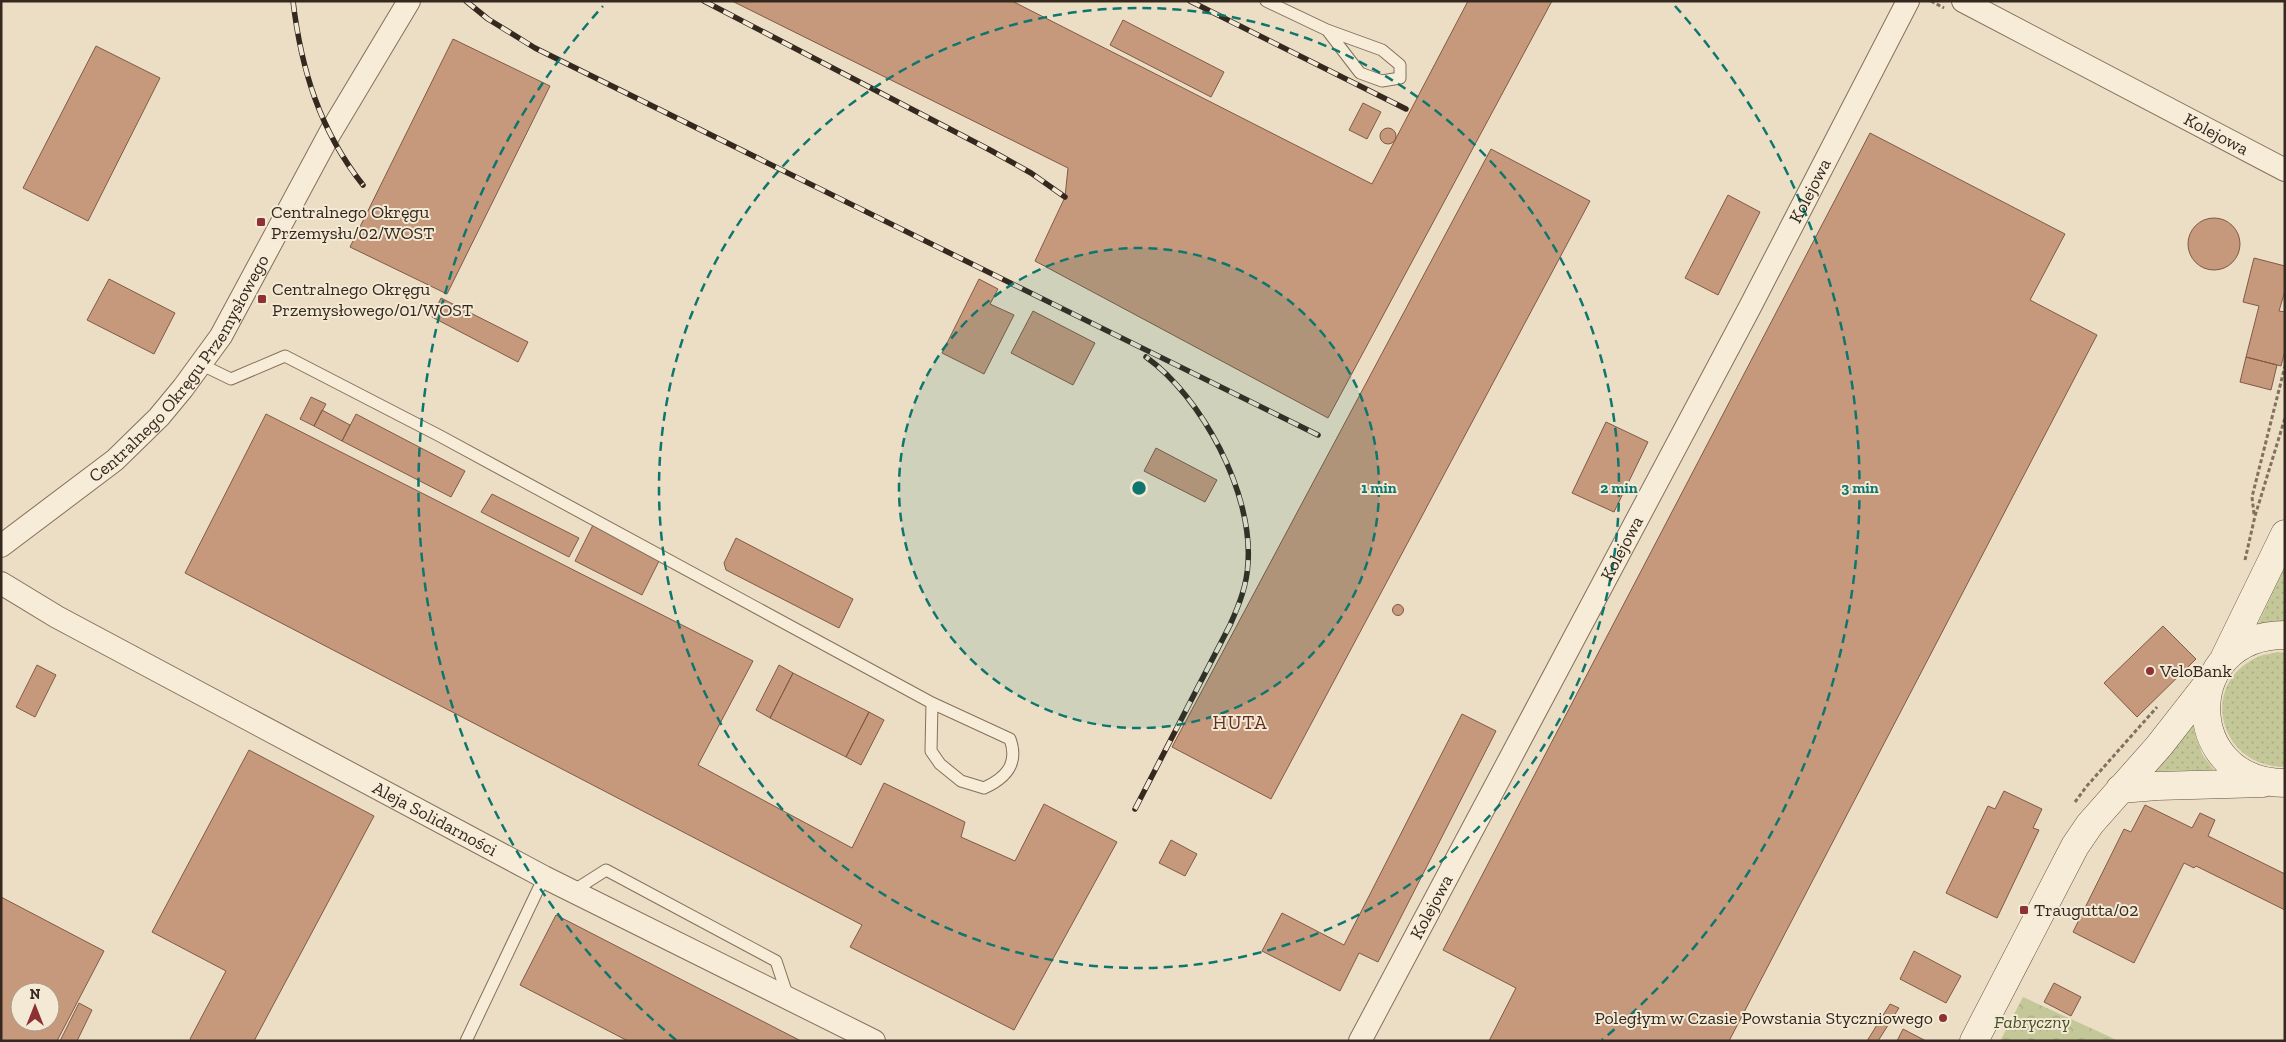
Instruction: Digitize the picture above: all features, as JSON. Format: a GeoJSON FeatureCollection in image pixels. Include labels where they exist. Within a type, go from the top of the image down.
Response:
{"type":"FeatureCollection","features":[{"type":"Feature","properties":{"kind":"main road"},"geometry":{"type":"LineString","coordinates":[[2279,783],[2242,773],[2218,751],[2206,720],[2207,698],[2219,667],[2285,534]]}},
{"type":"Feature","properties":{"kind":"main road"},"geometry":{"type":"LineString","coordinates":[[1974,1041],[2067,860],[2090,824],[2159,746],[2219,667],[2254,640],[2285,635]]}},
{"type":"Feature","properties":{"kind":"main road"},"geometry":{"type":"LineString","coordinates":[[2120,789],[2166,785],[2279,783]]}},
{"type":"Feature","properties":{"kind":"street","name":"Centralnego Okręgu Przemysłowego"},"geometry":{"type":"LineString","coordinates":[[1,546],[115,460],[159,417],[221,336],[330,133],[409,1]]}},
{"type":"Feature","properties":{"kind":"street","name":"Kolejowa"},"geometry":{"type":"LineString","coordinates":[[1360,1041],[1754,298],[1908,1]]}},
{"type":"Feature","properties":{"kind":"street","name":"Kolejowa"},"geometry":{"type":"LineString","coordinates":[[1963,1],[2285,170]]}},
{"type":"Feature","properties":{"kind":"street","name":"Aleja Solidarności"},"geometry":{"type":"LineString","coordinates":[[1,583],[56,617],[544,877],[874,1041]]}},
{"type":"Feature","properties":{"kind":"lane"},"geometry":{"type":"LineString","coordinates":[[1266,1],[1327,30],[1382,50],[1400,65],[1400,78],[1382,81],[1360,73],[1327,30]]}},
{"type":"Feature","properties":{"kind":"lane"},"geometry":{"type":"LineString","coordinates":[[200,364],[231,379],[285,356],[449,441],[932,704],[1010,739],[1013,750],[1012,759],[1004,777],[984,788],[961,781],[940,764],[931,751],[932,704]]}},
{"type":"Feature","properties":{"kind":"lane"},"geometry":{"type":"LineString","coordinates":[[573,891],[606,870],[776,961],[788,997]]}},
{"type":"Feature","properties":{"kind":"lane"},"geometry":{"type":"LineString","coordinates":[[466,1041],[544,877]]}},
{"type":"Feature","properties":{"kind":"path"},"geometry":{"type":"LineString","coordinates":[[2255,516],[2252,497],[2285,366]]}},
{"type":"Feature","properties":{"kind":"path"},"geometry":{"type":"LineString","coordinates":[[2243,567],[2255,516],[2285,418]]}},
{"type":"Feature","properties":{"kind":"path"},"geometry":{"type":"LineString","coordinates":[[2075,803],[2162,702]]}},
{"type":"Feature","properties":{"kind":"green space"},"geometry":{"type":"Polygon","coordinates":[[[2285,567],[2285,621],[2258,624],[2285,567]]]}},
{"type":"Feature","properties":{"kind":"green space"},"geometry":{"type":"Polygon","coordinates":[[[2277,652],[2285,653],[2285,767],[2262,763],[2244,753],[2231,739],[2224,722],[2223,703],[2227,685],[2239,669],[2260,656],[2277,652]]]}},
{"type":"Feature","properties":{"kind":"green space"},"geometry":{"type":"Polygon","coordinates":[[[2193,726],[2202,754],[2214,770],[2156,771],[2193,726]]]}},
{"type":"Feature","properties":{"kind":"green space","name":"Fabryczny"},"geometry":{"type":"Polygon","coordinates":[[[2023,997],[2119,1041],[2000,1041],[2023,997]]]}},
{"type":"Feature","properties":{"kind":"building"},"geometry":{"type":"Polygon","coordinates":[[[732,1],[1012,1],[1372,184],[1468,1],[1552,1],[1328,418],[1035,261],[1065,197],[1068,168],[732,1]]]}},
{"type":"Feature","properties":{"kind":"building"},"geometry":{"type":"Polygon","coordinates":[[[1123,20],[1224,72],[1211,97],[1110,45],[1123,20]]]}},
{"type":"Feature","properties":{"kind":"building"},"geometry":{"type":"Polygon","coordinates":[[[453,39],[550,86],[447,294],[350,247],[453,39]]]}},
{"type":"Feature","properties":{"kind":"building"},"geometry":{"type":"Polygon","coordinates":[[[96,46],[160,78],[88,221],[23,188],[96,46]]]}},
{"type":"Feature","properties":{"kind":"building"},"geometry":{"type":"Polygon","coordinates":[[[1363,103],[1381,112],[1367,139],[1349,130],[1363,103]]]}},
{"type":"Feature","properties":{"kind":"building"},"geometry":{"type":"Polygon","coordinates":[[[1388,128],[1394,130],[1396,136],[1394,142],[1388,144],[1382,142],[1380,136],[1382,130],[1388,128]]]}},
{"type":"Feature","properties":{"kind":"building"},"geometry":{"type":"Polygon","coordinates":[[[1870,133],[2065,234],[2030,300],[2097,335],[1729,1041],[1489,1041],[1516,988],[1443,950],[1870,133]]]}},
{"type":"Feature","properties":{"kind":"building"},"geometry":{"type":"Polygon","coordinates":[[[1491,149],[1590,201],[1271,799],[1172,747],[1491,149]]]}},
{"type":"Feature","properties":{"kind":"building"},"geometry":{"type":"Polygon","coordinates":[[[1728,195],[1760,212],[1718,295],[1685,278],[1728,195]]]}},
{"type":"Feature","properties":{"kind":"building"},"geometry":{"type":"Polygon","coordinates":[[[2214,218],[2228,222],[2236,230],[2240,244],[2236,258],[2228,266],[2214,270],[2200,266],[2192,258],[2188,244],[2192,230],[2200,222],[2214,218]]]}},
{"type":"Feature","properties":{"kind":"building"},"geometry":{"type":"Polygon","coordinates":[[[2254,258],[2285,266],[2285,291],[2279,311],[2285,312],[2285,351],[2281,366],[2246,357],[2259,306],[2243,302],[2254,258]]]}},
{"type":"Feature","properties":{"kind":"building"},"geometry":{"type":"Polygon","coordinates":[[[109,279],[175,313],[154,354],[87,320],[109,279]]]}},
{"type":"Feature","properties":{"kind":"building"},"geometry":{"type":"Polygon","coordinates":[[[979,279],[998,289],[990,304],[1014,315],[984,374],[942,353],[979,279]]]}},
{"type":"Feature","properties":{"kind":"building"},"geometry":{"type":"Polygon","coordinates":[[[441,298],[528,342],[518,362],[432,317],[441,298]]]}},
{"type":"Feature","properties":{"kind":"building"},"geometry":{"type":"Polygon","coordinates":[[[1033,311],[1095,343],[1073,385],[1011,353],[1033,311]]]}},
{"type":"Feature","properties":{"kind":"building"},"geometry":{"type":"Polygon","coordinates":[[[2246,357],[2277,365],[2271,390],[2240,382],[2246,357]]]}},
{"type":"Feature","properties":{"kind":"building"},"geometry":{"type":"Polygon","coordinates":[[[311,397],[326,404],[314,426],[300,419],[311,397]]]}},
{"type":"Feature","properties":{"kind":"building"},"geometry":{"type":"Polygon","coordinates":[[[322,410],[350,425],[342,441],[314,426],[322,410]]]}},
{"type":"Feature","properties":{"kind":"building"},"geometry":{"type":"Polygon","coordinates":[[[266,414],[753,661],[698,765],[852,848],[884,783],[965,822],[961,837],[1015,861],[1044,804],[1117,842],[1014,1030],[850,947],[862,925],[185,573],[266,414]]]}},
{"type":"Feature","properties":{"kind":"building"},"geometry":{"type":"Polygon","coordinates":[[[356,414],[465,471],[451,497],[342,441],[356,414]]]}},
{"type":"Feature","properties":{"kind":"building"},"geometry":{"type":"Polygon","coordinates":[[[1606,422],[1648,442],[1614,512],[1572,493],[1606,422]]]}},
{"type":"Feature","properties":{"kind":"building"},"geometry":{"type":"Polygon","coordinates":[[[1156,448],[1217,480],[1205,502],[1144,471],[1156,448]]]}},
{"type":"Feature","properties":{"kind":"building"},"geometry":{"type":"Polygon","coordinates":[[[492,494],[579,538],[569,557],[481,512],[492,494]]]}},
{"type":"Feature","properties":{"kind":"building"},"geometry":{"type":"Polygon","coordinates":[[[593,525],[660,559],[642,595],[575,561],[593,525]]]}},
{"type":"Feature","properties":{"kind":"building"},"geometry":{"type":"Polygon","coordinates":[[[736,538],[853,599],[839,628],[726,570],[724,563],[736,538]]]}},
{"type":"Feature","properties":{"kind":"building"},"geometry":{"type":"Polygon","coordinates":[[[1396,605],[1400,605],[1403,610],[1402,614],[1396,615],[1393,612],[1393,608],[1396,605]]]}},
{"type":"Feature","properties":{"kind":"building","name":"VeloBank"},"geometry":{"type":"Polygon","coordinates":[[[2163,626],[2196,659],[2137,717],[2104,683],[2163,626]]]}},
{"type":"Feature","properties":{"kind":"building"},"geometry":{"type":"Polygon","coordinates":[[[37,665],[56,675],[35,717],[16,707],[37,665]]]}},
{"type":"Feature","properties":{"kind":"building"},"geometry":{"type":"Polygon","coordinates":[[[779,665],[793,673],[770,718],[756,710],[779,665]]]}},
{"type":"Feature","properties":{"kind":"building"},"geometry":{"type":"Polygon","coordinates":[[[793,673],[869,712],[846,757],[770,718],[793,673]]]}},
{"type":"Feature","properties":{"kind":"building"},"geometry":{"type":"Polygon","coordinates":[[[869,712],[884,720],[861,765],[846,757],[869,712]]]}},
{"type":"Feature","properties":{"kind":"building"},"geometry":{"type":"Polygon","coordinates":[[[1462,714],[1496,731],[1378,962],[1359,953],[1340,991],[1262,951],[1282,913],[1344,945],[1462,714]]]}},
{"type":"Feature","properties":{"kind":"building"},"geometry":{"type":"Polygon","coordinates":[[[249,750],[374,816],[254,1041],[192,1041],[190,1039],[226,971],[152,932],[249,750]]]}},
{"type":"Feature","properties":{"kind":"building"},"geometry":{"type":"Polygon","coordinates":[[[2004,791],[2042,809],[2033,828],[2039,830],[1997,918],[1946,893],[1988,806],[1995,809],[2004,791]]]}},
{"type":"Feature","properties":{"kind":"building"},"geometry":{"type":"Polygon","coordinates":[[[2145,805],[2192,828],[2200,813],[2215,820],[2208,836],[2285,874],[2285,910],[2196,866],[2194,868],[2184,863],[2134,963],[2073,932],[2124,829],[2131,832],[2145,805]]]}},
{"type":"Feature","properties":{"kind":"building"},"geometry":{"type":"Polygon","coordinates":[[[1171,840],[1197,854],[1185,876],[1159,863],[1171,840]]]}},
{"type":"Feature","properties":{"kind":"building"},"geometry":{"type":"Polygon","coordinates":[[[1,897],[104,951],[57,1041],[1,1041],[1,897]]]}},
{"type":"Feature","properties":{"kind":"building"},"geometry":{"type":"Polygon","coordinates":[[[556,915],[801,1041],[628,1041],[520,985],[556,915]]]}},
{"type":"Feature","properties":{"kind":"building"},"geometry":{"type":"Polygon","coordinates":[[[1914,951],[1961,976],[1946,1003],[1900,979],[1914,951]]]}},
{"type":"Feature","properties":{"kind":"building"},"geometry":{"type":"Polygon","coordinates":[[[2054,983],[2081,997],[2071,1016],[2044,1002],[2054,983]]]}},
{"type":"Feature","properties":{"kind":"building"},"geometry":{"type":"Polygon","coordinates":[[[79,1003],[92,1010],[77,1041],[60,1041],[79,1003]]]}},
{"type":"Feature","properties":{"kind":"building"},"geometry":{"type":"Polygon","coordinates":[[[1890,1004],[1899,1008],[1878,1041],[1867,1041],[1890,1004]]]}},
{"type":"Feature","properties":{"kind":"building"},"geometry":{"type":"Polygon","coordinates":[[[1903,1029],[1926,1041],[1897,1041],[1903,1029]]]}},
{"type":"Feature","properties":{"kind":"railway"},"geometry":{"type":"LineString","coordinates":[[293,1],[301,51],[315,98],[335,143],[363,185]]}},
{"type":"Feature","properties":{"kind":"railway"},"geometry":{"type":"LineString","coordinates":[[466,1],[488,19],[535,48],[1318,435]]}},
{"type":"Feature","properties":{"kind":"railway"},"geometry":{"type":"LineString","coordinates":[[704,1],[990,150],[1031,173],[1065,197]]}},
{"type":"Feature","properties":{"kind":"railway"},"geometry":{"type":"LineString","coordinates":[[1190,1],[1406,109]]}},
{"type":"Feature","properties":{"kind":"railway"},"geometry":{"type":"LineString","coordinates":[[1135,809],[1230,625],[1242,595],[1248,563],[1247,536],[1242,507],[1233,478],[1220,449],[1204,421],[1186,396],[1167,374],[1146,357]]}},
{"type":"Feature","properties":{"kind":"place","name":"Centralnego Okręgu Przemysłu/02/WOST"},"geometry":{"type":"Point","coordinates":[261,222]}},
{"type":"Feature","properties":{"kind":"place","name":"Centralnego Okręgu Przemysłowego/01/WOST"},"geometry":{"type":"Point","coordinates":[262,299]}},
{"type":"Feature","properties":{"kind":"place","name":"VeloBank"},"geometry":{"type":"Point","coordinates":[2150,671]}},
{"type":"Feature","properties":{"kind":"place","name":"Traugutta/02"},"geometry":{"type":"Point","coordinates":[2024,910]}},
{"type":"Feature","properties":{"kind":"place","name":"Poległym w Czasie Powstania Styczniowego"},"geometry":{"type":"Point","coordinates":[1943,1018]}},
{"type":"Feature","properties":{"kind":"district","name":"HUTA"},"geometry":{"type":"Point","coordinates":[1240,722]}}]}
